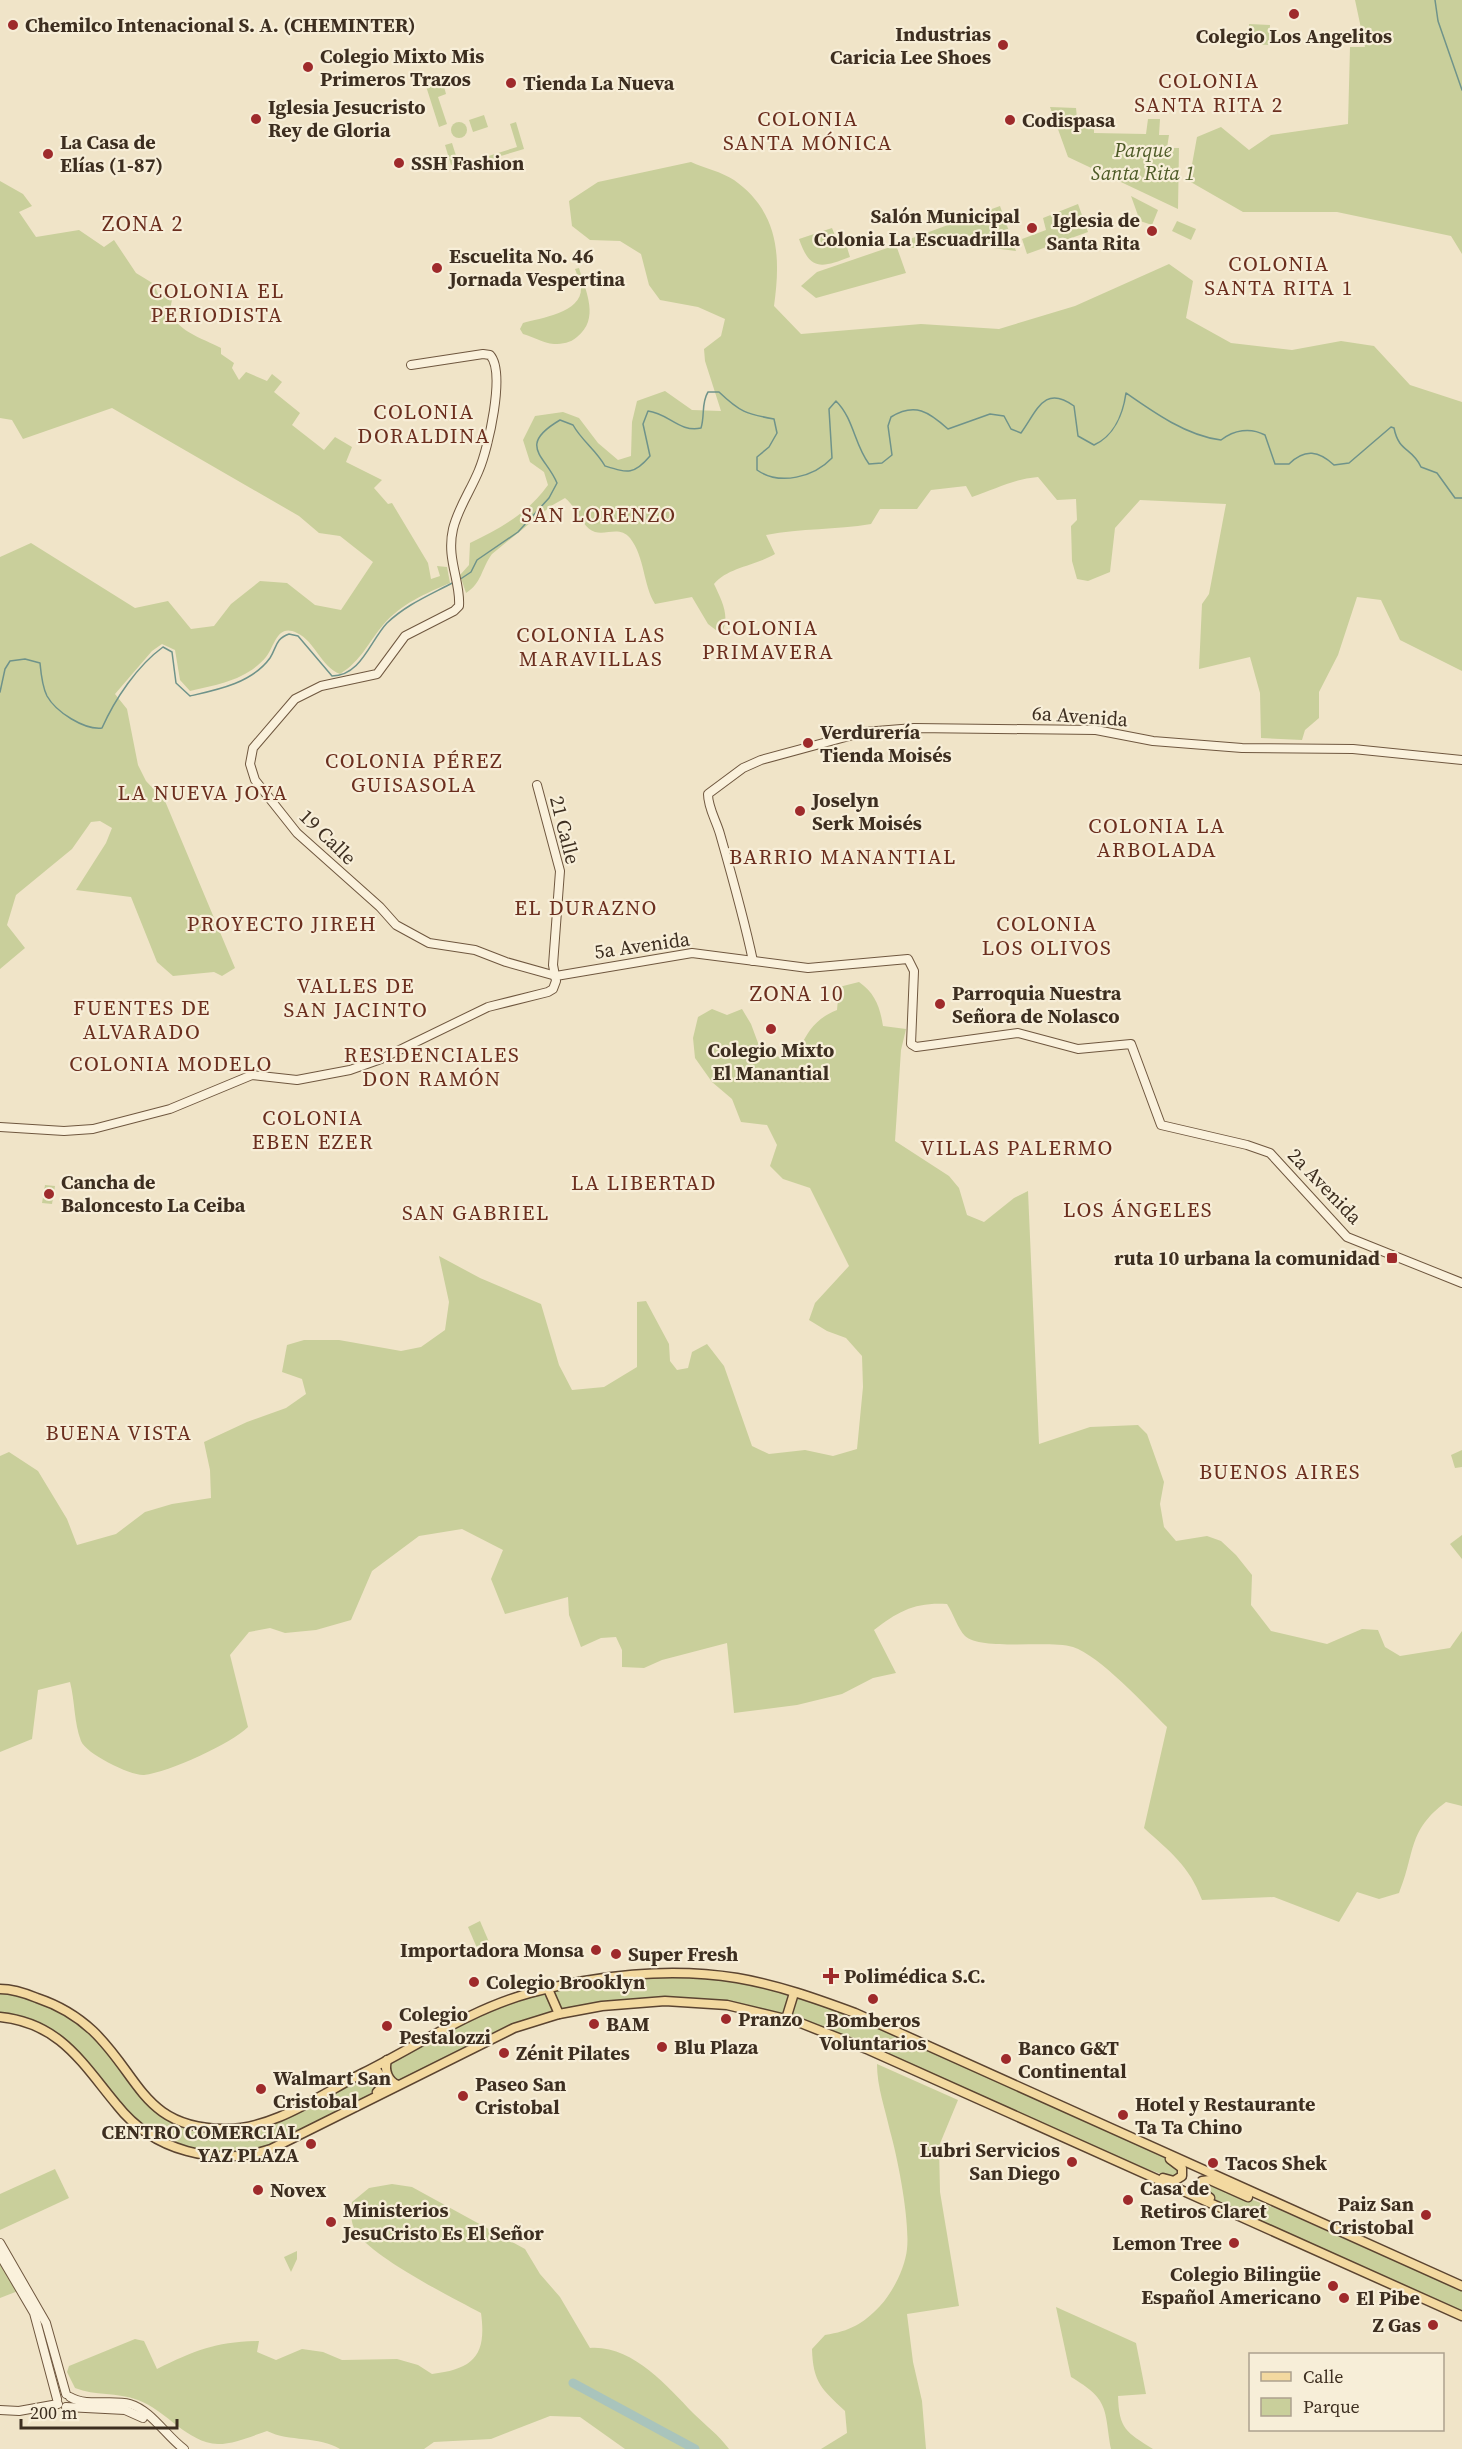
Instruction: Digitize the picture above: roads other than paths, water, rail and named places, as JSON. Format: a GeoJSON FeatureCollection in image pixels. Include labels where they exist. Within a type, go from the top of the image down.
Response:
{"type":"FeatureCollection","features":[{"type":"Feature","properties":{"kind":"main road"},"geometry":{"type":"LineString","coordinates":[[0,1989],[16,1991],[52,2003],[80,2020],[94,2032],[150,2102],[166,2115],[196,2127],[237,2129],[272,2119],[507,2001],[548,1989],[617,1977],[689,1974],[741,1979],[855,2013],[1462,2286]]}},
{"type":"Feature","properties":{"kind":"main road"},"geometry":{"type":"LineString","coordinates":[[548,1989],[559,2014]]}},
{"type":"Feature","properties":{"kind":"main road"},"geometry":{"type":"LineString","coordinates":[[786,2019],[794,1993]]}},
{"type":"Feature","properties":{"kind":"main road"},"geometry":{"type":"LineString","coordinates":[[0,2017],[33,2025],[60,2038],[132,2120],[172,2146],[190,2152],[227,2157],[262,2152],[514,2028],[559,2014],[616,2004],[664,2001],[727,2005],[786,2019],[869,2050],[1462,2316]]}},
{"type":"Feature","properties":{"kind":"main road"},"geometry":{"type":"LineString","coordinates":[[387,2060],[385,2069],[391,2081],[398,2085]]}},
{"type":"Feature","properties":{"kind":"main road"},"geometry":{"type":"LineString","coordinates":[[346,2110],[352,2104],[382,2089],[383,2079],[377,2071],[362,2073]]}},
{"type":"Feature","properties":{"kind":"main road"},"geometry":{"type":"LineString","coordinates":[[1093,2151],[1109,2155],[1168,2180],[1174,2181],[1182,2176],[1182,2168],[1167,2157],[1106,2125]]}},
{"type":"Feature","properties":{"kind":"main road"},"geometry":{"type":"LineString","coordinates":[[1262,2226],[1249,2216],[1205,2196],[1199,2185],[1202,2181],[1210,2180],[1251,2198],[1272,2202]]}},
{"type":"Feature","properties":{"kind":"street","name":"19 Calle"},"geometry":{"type":"LineString","coordinates":[[411,365],[483,354],[490,355],[495,361],[494,402],[488,441],[479,472],[453,528],[452,568],[459,602],[457,609],[405,636],[377,674],[321,686],[295,699],[253,748],[250,757],[251,770],[263,792],[313,849],[380,907],[396,925],[416,938]]}},
{"type":"Feature","properties":{"kind":"street","name":"6a Avenida"},"geometry":{"type":"LineString","coordinates":[[753,961],[746,924],[719,831],[708,804],[708,794],[743,768],[761,760],[864,732],[914,728],[1096,729],[1153,741],[1242,748],[1353,749],[1462,760]]}},
{"type":"Feature","properties":{"kind":"street","name":"21 Calle"},"geometry":{"type":"LineString","coordinates":[[0,1127],[64,1131],[93,1129],[170,1109],[252,1075],[297,1080],[350,1070],[381,1059],[488,1007],[553,989],[556,976],[553,965],[560,871],[537,785]]}},
{"type":"Feature","properties":{"kind":"street","name":"5a Avenida"},"geometry":{"type":"LineString","coordinates":[[416,938],[429,943],[475,950],[506,963],[556,976],[686,953],[808,968],[903,958],[912,962],[914,971],[910,1044],[916,1047],[1018,1033],[1077,1049],[1131,1044],[1161,1125]]}},
{"type":"Feature","properties":{"kind":"street","name":"2a Avenida"},"geometry":{"type":"LineString","coordinates":[[1161,1125],[1236,1142],[1270,1153],[1347,1237],[1462,1283]]}},
{"type":"Feature","properties":{"kind":"street"},"geometry":{"type":"LineString","coordinates":[[0,2243],[46,2323],[71,2403],[19,2411],[0,2410]]}},
{"type":"Feature","properties":{"kind":"street"},"geometry":{"type":"LineString","coordinates":[[0,2254],[34,2313],[60,2404]]}},
{"type":"Feature","properties":{"kind":"street"},"geometry":{"type":"LineString","coordinates":[[60,2404],[60,2395],[68,2395],[80,2401],[125,2404],[136,2407],[181,2448]]}},
{"type":"Feature","properties":{"kind":"street"},"geometry":{"type":"LineString","coordinates":[[60,2404],[125,2410],[150,2421]]}},
{"type":"Feature","properties":{"kind":"street"},"geometry":{"type":"LineString","coordinates":[[125,2404],[141,2417]]}},
{"type":"Feature","properties":{"kind":"waterway"},"geometry":{"type":"LineString","coordinates":[[1435,0],[1438,21],[1462,90]]}},
{"type":"Feature","properties":{"kind":"waterway"},"geometry":{"type":"LineString","coordinates":[[459,580],[471,572],[477,560],[518,532],[549,498],[557,483],[538,451],[537,444],[539,437],[547,429],[560,420],[573,425],[605,466],[630,471],[639,467],[650,456],[643,424],[648,411],[662,415],[687,428],[701,428],[708,392],[719,392],[744,411],[774,419],[777,433],[769,447],[757,457],[757,470],[776,478],[806,474],[825,465],[832,458],[829,409],[836,401],[847,416],[869,464],[882,463],[892,455],[888,426],[891,417],[907,410],[928,414],[948,429],[990,414],[1004,416],[1011,429],[1021,433],[1042,403],[1055,398],[1074,406],[1078,436],[1094,445],[1107,436],[1116,424],[1123,409],[1126,393],[1171,422],[1208,438],[1221,440],[1231,434],[1248,430],[1265,435],[1275,464],[1289,464],[1301,455],[1312,453],[1334,465],[1349,463],[1391,427],[1394,428],[1399,442],[1414,456],[1421,467],[1437,473],[1455,498],[1462,498]]}},
{"type":"Feature","properties":{"kind":"waterway"},"geometry":{"type":"LineString","coordinates":[[0,692],[5,669],[10,661],[25,659],[40,663],[45,692],[51,702],[71,719],[87,726],[102,728],[128,684],[144,664],[163,647],[172,652],[176,683],[190,696],[233,684],[254,674],[270,658],[279,641],[289,634],[298,636],[332,676],[342,674],[358,664],[381,630],[395,616],[419,600],[454,582]]}},
{"type":"Feature","properties":{"kind":"waterway"},"geometry":{"type":"LineString","coordinates":[[573,2383],[695,2449]]}},
{"type":"Feature","properties":{"kind":"place","name":"Colegio Los Angelitos"},"geometry":{"type":"Point","coordinates":[1294,14]}},
{"type":"Feature","properties":{"kind":"place","name":"Chemilco Intenacional S. A. (CHEMINTER)"},"geometry":{"type":"Point","coordinates":[13,25]}},
{"type":"Feature","properties":{"kind":"place","name":"Industrias Caricia Lee Shoes"},"geometry":{"type":"Point","coordinates":[1003,45]}},
{"type":"Feature","properties":{"kind":"place","name":"Colegio Mixto Mis Primeros Trazos"},"geometry":{"type":"Point","coordinates":[308,67]}},
{"type":"Feature","properties":{"kind":"place","name":"Tienda La Nueva"},"geometry":{"type":"Point","coordinates":[511,83]}},
{"type":"Feature","properties":{"kind":"place","name":"Iglesia Jesucristo Rey de Gloria"},"geometry":{"type":"Point","coordinates":[256,119]}},
{"type":"Feature","properties":{"kind":"place","name":"Codispasa"},"geometry":{"type":"Point","coordinates":[1010,120]}},
{"type":"Feature","properties":{"kind":"place","name":"La Casa de Elías (1-87)"},"geometry":{"type":"Point","coordinates":[48,154]}},
{"type":"Feature","properties":{"kind":"place","name":"SSH Fashion"},"geometry":{"type":"Point","coordinates":[399,163]}},
{"type":"Feature","properties":{"kind":"place","name":"Salón Municipal Colonia La Escuadrilla"},"geometry":{"type":"Point","coordinates":[1032,228]}},
{"type":"Feature","properties":{"kind":"place","name":"Iglesia de Santa Rita"},"geometry":{"type":"Point","coordinates":[1152,231]}},
{"type":"Feature","properties":{"kind":"place","name":"Escuelita No. 46 Jornada Vespertina"},"geometry":{"type":"Point","coordinates":[437,268]}},
{"type":"Feature","properties":{"kind":"place","name":"Verdurería Tienda Moisés"},"geometry":{"type":"Point","coordinates":[808,743]}},
{"type":"Feature","properties":{"kind":"place","name":"Joselyn Serk Moisés"},"geometry":{"type":"Point","coordinates":[800,811]}},
{"type":"Feature","properties":{"kind":"place","name":"Parroquia Nuestra Señora de Nolasco"},"geometry":{"type":"Point","coordinates":[940,1004]}},
{"type":"Feature","properties":{"kind":"place","name":"Colegio Mixto El Manantial"},"geometry":{"type":"Point","coordinates":[771,1029]}},
{"type":"Feature","properties":{"kind":"place","name":"Cancha de Baloncesto La Ceiba"},"geometry":{"type":"Point","coordinates":[49,1194]}},
{"type":"Feature","properties":{"kind":"place","name":"ruta 10 urbana la comunidad"},"geometry":{"type":"Point","coordinates":[1392,1258]}},
{"type":"Feature","properties":{"kind":"place","name":"Importadora Monsa"},"geometry":{"type":"Point","coordinates":[596,1950]}},
{"type":"Feature","properties":{"kind":"place","name":"Super Fresh"},"geometry":{"type":"Point","coordinates":[616,1954]}},
{"type":"Feature","properties":{"kind":"place","name":"Polimédica S.C."},"geometry":{"type":"Point","coordinates":[831,1976]}},
{"type":"Feature","properties":{"kind":"place","name":"Colegio Brooklyn"},"geometry":{"type":"Point","coordinates":[474,1982]}},
{"type":"Feature","properties":{"kind":"place","name":"Bomberos Voluntarios"},"geometry":{"type":"Point","coordinates":[873,1999]}},
{"type":"Feature","properties":{"kind":"place","name":"Pranzo"},"geometry":{"type":"Point","coordinates":[726,2019]}},
{"type":"Feature","properties":{"kind":"place","name":"BAM"},"geometry":{"type":"Point","coordinates":[594,2024]}},
{"type":"Feature","properties":{"kind":"place","name":"Colegio Pestalozzi"},"geometry":{"type":"Point","coordinates":[387,2026]}},
{"type":"Feature","properties":{"kind":"place","name":"Blu Plaza"},"geometry":{"type":"Point","coordinates":[662,2047]}},
{"type":"Feature","properties":{"kind":"place","name":"Zénit Pilates"},"geometry":{"type":"Point","coordinates":[504,2053]}},
{"type":"Feature","properties":{"kind":"place","name":"Banco G&T Continental"},"geometry":{"type":"Point","coordinates":[1006,2059]}},
{"type":"Feature","properties":{"kind":"place","name":"Walmart San Cristobal"},"geometry":{"type":"Point","coordinates":[261,2089]}},
{"type":"Feature","properties":{"kind":"place","name":"Paseo San Cristobal"},"geometry":{"type":"Point","coordinates":[463,2096]}},
{"type":"Feature","properties":{"kind":"place","name":"Hotel y Restaurante Ta Ta Chino"},"geometry":{"type":"Point","coordinates":[1123,2115]}},
{"type":"Feature","properties":{"kind":"place","name":"CENTRO COMERCIAL YAZ PLAZA"},"geometry":{"type":"Point","coordinates":[311,2144]}},
{"type":"Feature","properties":{"kind":"place","name":"Lubri Servicios San Diego"},"geometry":{"type":"Point","coordinates":[1072,2162]}},
{"type":"Feature","properties":{"kind":"place","name":"Tacos Shek"},"geometry":{"type":"Point","coordinates":[1213,2163]}},
{"type":"Feature","properties":{"kind":"place","name":"Novex"},"geometry":{"type":"Point","coordinates":[258,2190]}},
{"type":"Feature","properties":{"kind":"place","name":"Casa de Retiros Claret"},"geometry":{"type":"Point","coordinates":[1128,2200]}},
{"type":"Feature","properties":{"kind":"place","name":"Paiz San Cristobal"},"geometry":{"type":"Point","coordinates":[1426,2215]}},
{"type":"Feature","properties":{"kind":"place","name":"Ministerios JesuCristo Es El Señor"},"geometry":{"type":"Point","coordinates":[331,2222]}},
{"type":"Feature","properties":{"kind":"place","name":"Lemon Tree"},"geometry":{"type":"Point","coordinates":[1234,2243]}},
{"type":"Feature","properties":{"kind":"place","name":"Colegio Bilingüe Español Americano"},"geometry":{"type":"Point","coordinates":[1333,2286]}},
{"type":"Feature","properties":{"kind":"place","name":"El Pibe"},"geometry":{"type":"Point","coordinates":[1344,2298]}},
{"type":"Feature","properties":{"kind":"place","name":"Z Gas"},"geometry":{"type":"Point","coordinates":[1433,2325]}},
{"type":"Feature","properties":{"kind":"district","name":"COLONIA SANTA RITA 2"},"geometry":{"type":"Point","coordinates":[1209,92]}},
{"type":"Feature","properties":{"kind":"district","name":"COLONIA SANTA MÓNICA"},"geometry":{"type":"Point","coordinates":[808,130]}},
{"type":"Feature","properties":{"kind":"district","name":"ZONA 2"},"geometry":{"type":"Point","coordinates":[143,223]}},
{"type":"Feature","properties":{"kind":"district","name":"COLONIA SANTA RITA 1"},"geometry":{"type":"Point","coordinates":[1279,275]}},
{"type":"Feature","properties":{"kind":"district","name":"COLONIA EL PERIODISTA"},"geometry":{"type":"Point","coordinates":[217,302]}},
{"type":"Feature","properties":{"kind":"district","name":"COLONIA DORALDINA"},"geometry":{"type":"Point","coordinates":[424,423]}},
{"type":"Feature","properties":{"kind":"district","name":"SAN LORENZO"},"geometry":{"type":"Point","coordinates":[599,514]}},
{"type":"Feature","properties":{"kind":"district","name":"COLONIA PRIMAVERA"},"geometry":{"type":"Point","coordinates":[768,639]}},
{"type":"Feature","properties":{"kind":"district","name":"COLONIA LAS MARAVILLAS"},"geometry":{"type":"Point","coordinates":[591,646]}},
{"type":"Feature","properties":{"kind":"district","name":"COLONIA PÉREZ GUISASOLA"},"geometry":{"type":"Point","coordinates":[414,772]}},
{"type":"Feature","properties":{"kind":"district","name":"LA NUEVA JOYA"},"geometry":{"type":"Point","coordinates":[203,792]}},
{"type":"Feature","properties":{"kind":"district","name":"COLONIA LA ARBOLADA"},"geometry":{"type":"Point","coordinates":[1157,837]}},
{"type":"Feature","properties":{"kind":"district","name":"BARRIO MANANTIAL"},"geometry":{"type":"Point","coordinates":[843,856]}},
{"type":"Feature","properties":{"kind":"district","name":"EL DURAZNO"},"geometry":{"type":"Point","coordinates":[586,907]}},
{"type":"Feature","properties":{"kind":"district","name":"PROYECTO JIREH"},"geometry":{"type":"Point","coordinates":[282,923]}},
{"type":"Feature","properties":{"kind":"district","name":"COLONIA LOS OLIVOS"},"geometry":{"type":"Point","coordinates":[1047,935]}},
{"type":"Feature","properties":{"kind":"district","name":"ZONA 10"},"geometry":{"type":"Point","coordinates":[797,993]}},
{"type":"Feature","properties":{"kind":"district","name":"VALLES DE SAN JACINTO"},"geometry":{"type":"Point","coordinates":[356,997]}},
{"type":"Feature","properties":{"kind":"district","name":"FUENTES DE ALVARADO"},"geometry":{"type":"Point","coordinates":[142,1019]}},
{"type":"Feature","properties":{"kind":"district","name":"COLONIA MODELO"},"geometry":{"type":"Point","coordinates":[171,1063]}},
{"type":"Feature","properties":{"kind":"district","name":"RESIDENCIALES DON RAMÓN"},"geometry":{"type":"Point","coordinates":[432,1066]}},
{"type":"Feature","properties":{"kind":"district","name":"COLONIA EBEN EZER"},"geometry":{"type":"Point","coordinates":[313,1129]}},
{"type":"Feature","properties":{"kind":"district","name":"VILLAS PALERMO"},"geometry":{"type":"Point","coordinates":[1017,1147]}},
{"type":"Feature","properties":{"kind":"district","name":"LA LIBERTAD"},"geometry":{"type":"Point","coordinates":[644,1182]}},
{"type":"Feature","properties":{"kind":"district","name":"LOS ÁNGELES"},"geometry":{"type":"Point","coordinates":[1138,1209]}},
{"type":"Feature","properties":{"kind":"district","name":"SAN GABRIEL"},"geometry":{"type":"Point","coordinates":[476,1212]}},
{"type":"Feature","properties":{"kind":"district","name":"BUENA VISTA"},"geometry":{"type":"Point","coordinates":[119,1432]}},
{"type":"Feature","properties":{"kind":"district","name":"BUENOS AIRES"},"geometry":{"type":"Point","coordinates":[1280,1471]}},
{"type":"Feature","properties":{"kind":"park label","name":"Parque Santa Rita 1"},"geometry":{"type":"Point","coordinates":[1143,162]}}]}
